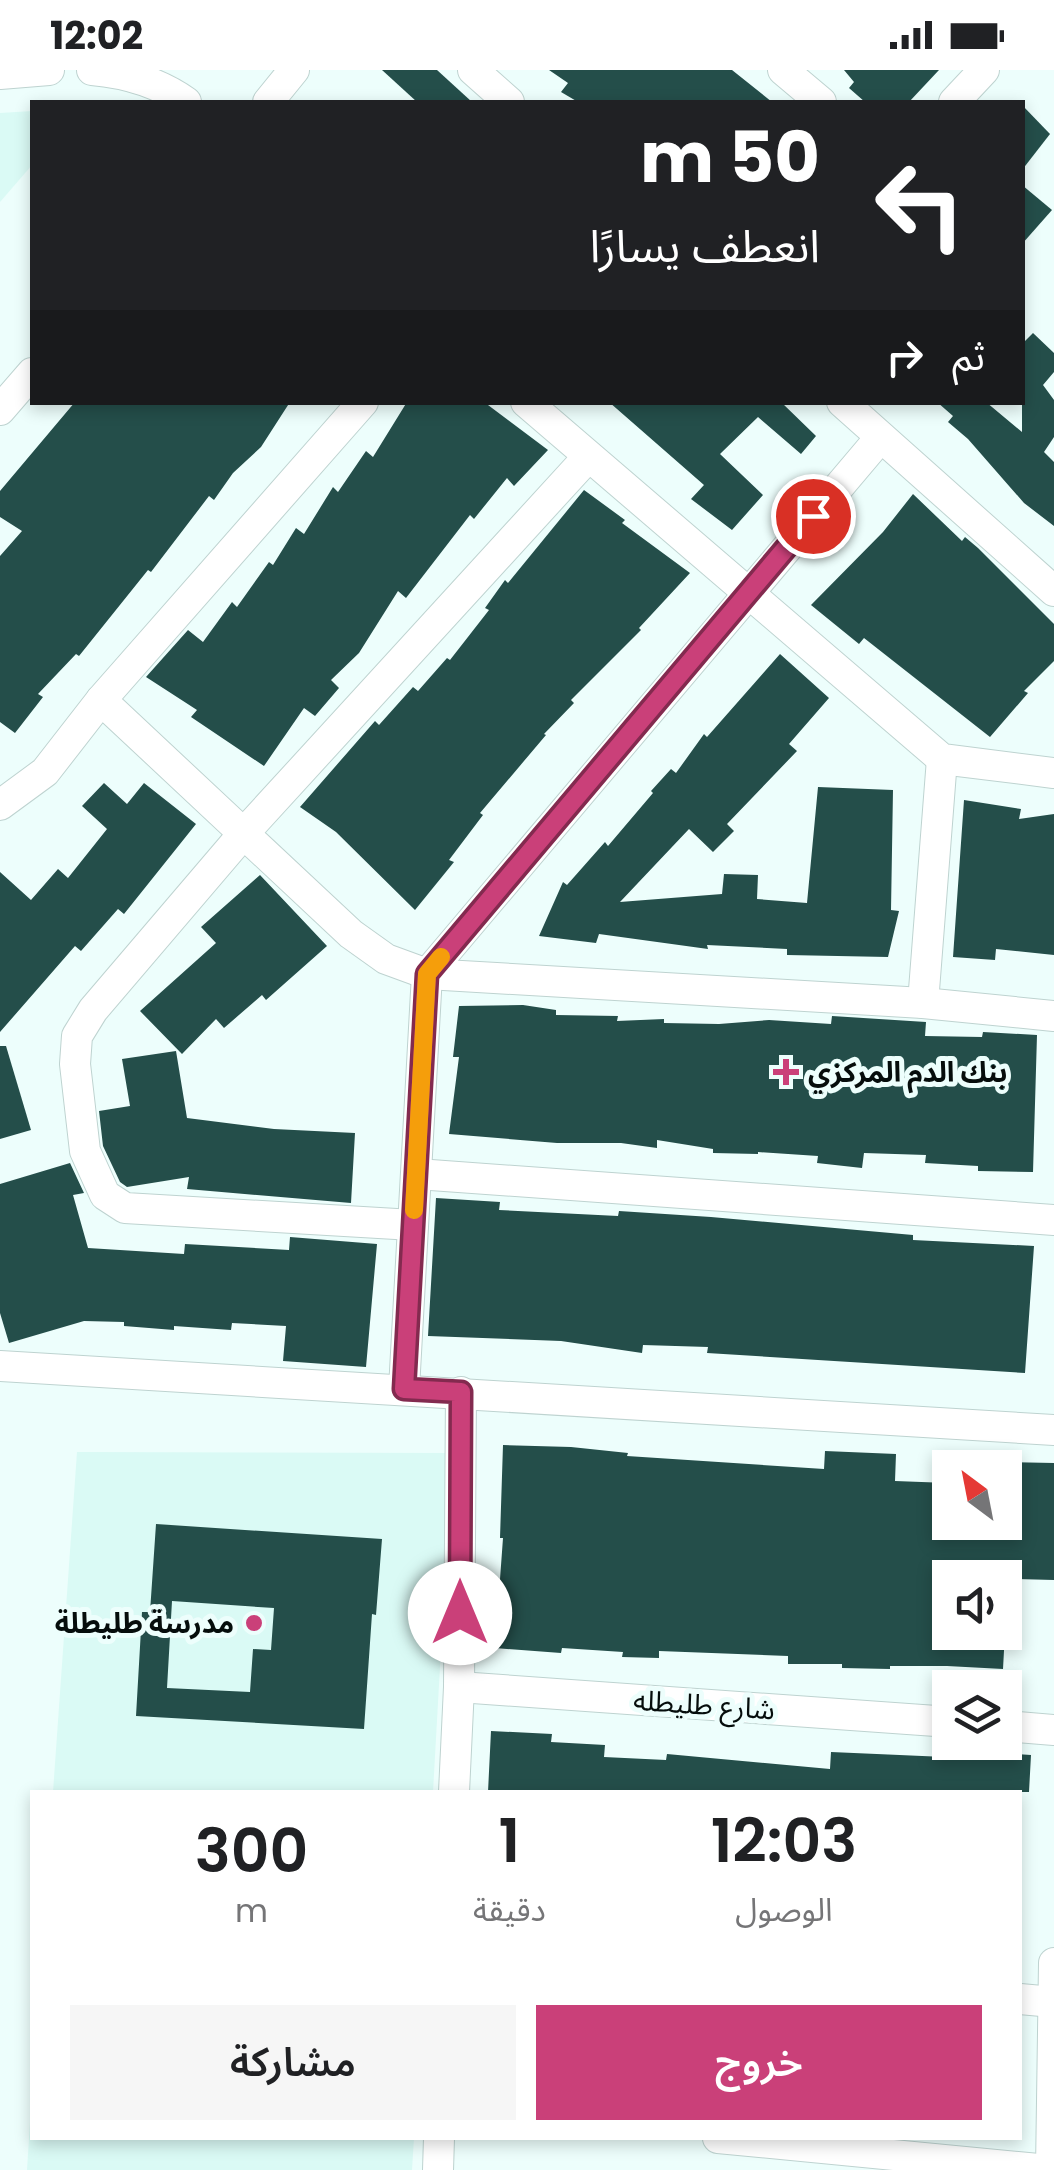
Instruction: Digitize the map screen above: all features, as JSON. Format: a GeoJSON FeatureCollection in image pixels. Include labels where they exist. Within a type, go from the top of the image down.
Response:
{"type":"FeatureCollection","features":[{"type":"Feature","properties":{"kind":"street"},"geometry":{"type":"LineString","coordinates":[[0,74],[49,70]]}},
{"type":"Feature","properties":{"kind":"street"},"geometry":{"type":"LineString","coordinates":[[92,70],[147,81],[182,100]]}},
{"type":"Feature","properties":{"kind":"street"},"geometry":{"type":"LineString","coordinates":[[270,100],[294,70]]}},
{"type":"Feature","properties":{"kind":"street"},"geometry":{"type":"LineString","coordinates":[[473,70],[507,100]]}},
{"type":"Feature","properties":{"kind":"street"},"geometry":{"type":"LineString","coordinates":[[783,70],[819,100]]}},
{"type":"Feature","properties":{"kind":"street"},"geometry":{"type":"LineString","coordinates":[[956,100],[984,70]]}},
{"type":"Feature","properties":{"kind":"street"},"geometry":{"type":"LineString","coordinates":[[0,410],[30,375]]}},
{"type":"Feature","properties":{"kind":"street"},"geometry":{"type":"LineString","coordinates":[[0,805],[45,772],[102,700],[360,405]]}},
{"type":"Feature","properties":{"kind":"street"},"geometry":{"type":"LineString","coordinates":[[529,405],[942,759],[1054,773]]}},
{"type":"Feature","properties":{"kind":"street"},"geometry":{"type":"LineString","coordinates":[[845,405],[1054,591]]}},
{"type":"Feature","properties":{"kind":"street"},"geometry":{"type":"LineString","coordinates":[[404,1389],[427,974],[880,438]]}},
{"type":"Feature","properties":{"kind":"street"},"geometry":{"type":"LineString","coordinates":[[413,1225],[125,1208],[106,1195],[86,1152],[75,1064],[77,1036],[93,1010],[244,833],[588,457]]}},
{"type":"Feature","properties":{"kind":"street"},"geometry":{"type":"LineString","coordinates":[[102,700],[352,934],[386,959],[427,974],[923,1004],[1054,1016]]}},
{"type":"Feature","properties":{"kind":"street"},"geometry":{"type":"LineString","coordinates":[[923,1004],[942,759]]}},
{"type":"Feature","properties":{"kind":"street"},"geometry":{"type":"LineString","coordinates":[[417,1174],[1054,1220]]}},
{"type":"Feature","properties":{"kind":"street"},"geometry":{"type":"LineString","coordinates":[[0,1366],[1054,1430]]}},
{"type":"Feature","properties":{"kind":"street"},"geometry":{"type":"LineString","coordinates":[[454,1790],[459,1686],[461,1392]]}},
{"type":"Feature","properties":{"kind":"street","name":"شارع طليطله"},"geometry":{"type":"LineString","coordinates":[[459,1686],[932,1721]]}},
{"type":"Feature","properties":{"kind":"street"},"geometry":{"type":"LineString","coordinates":[[1022,1727],[1054,1730]]}},
{"type":"Feature","properties":{"kind":"street"},"geometry":{"type":"LineString","coordinates":[[726,2140],[798,2158],[1050,2170],[1054,1963]]}},
{"type":"Feature","properties":{"kind":"street"},"geometry":{"type":"LineString","coordinates":[[1022,1999],[1053,2002]]}},
{"type":"Feature","properties":{"kind":"street"},"geometry":{"type":"LineString","coordinates":[[438,2170],[439,2140]]}},
{"type":"Feature","properties":{"kind":"shaded area"},"geometry":{"type":"Polygon","coordinates":[[[30,111],[30,167],[0,202],[0,113],[30,111]]]}},
{"type":"Feature","properties":{"kind":"shaded area","name":"مدرسة طليطلة"},"geometry":{"type":"Polygon","coordinates":[[[77,1452],[452,1453],[433,1790],[53,1790],[77,1452]]]}},
{"type":"Feature","properties":{"kind":"shaded area"},"geometry":{"type":"Polygon","coordinates":[[[30,2122],[30,2140],[414,2140],[412,2170],[27,2170],[30,2122]]]}},
{"type":"Feature","properties":{"kind":"building"},"geometry":{"type":"Polygon","coordinates":[[[382,70],[437,70],[470,100],[415,100],[382,70]]]}},
{"type":"Feature","properties":{"kind":"building"},"geometry":{"type":"Polygon","coordinates":[[[549,70],[732,70],[770,100],[575,100],[561,92],[568,83],[549,70]]]}},
{"type":"Feature","properties":{"kind":"building"},"geometry":{"type":"Polygon","coordinates":[[[844,70],[939,70],[911,100],[863,100],[849,88],[854,82],[844,70]]]}},
{"type":"Feature","properties":{"kind":"building"},"geometry":{"type":"Polygon","coordinates":[[[1025,108],[1050,134],[1025,166],[1025,108]]]}},
{"type":"Feature","properties":{"kind":"building"},"geometry":{"type":"Polygon","coordinates":[[[1025,188],[1052,210],[1025,241],[1025,188]]]}},
{"type":"Feature","properties":{"kind":"building"},"geometry":{"type":"Polygon","coordinates":[[[1033,333],[1054,353],[1054,372],[1043,385],[1054,400],[1054,437],[1044,452],[1054,462],[1054,526],[1024,503],[948,422],[953,416],[940,405],[990,405],[1022,432],[1025,341],[1033,333]]]}},
{"type":"Feature","properties":{"kind":"building"},"geometry":{"type":"Polygon","coordinates":[[[72,405],[288,405],[261,447],[233,473],[214,500],[209,496],[79,656],[76,654],[38,694],[43,697],[15,733],[0,722],[0,556],[22,531],[0,517],[0,491],[72,405]]]}},
{"type":"Feature","properties":{"kind":"building"},"geometry":{"type":"Polygon","coordinates":[[[405,405],[488,405],[548,450],[514,486],[507,478],[474,519],[470,515],[406,598],[398,591],[359,653],[331,680],[339,688],[315,716],[304,708],[264,766],[191,717],[197,710],[146,677],[188,630],[203,642],[232,602],[237,607],[269,562],[273,565],[296,528],[304,534],[333,487],[338,492],[366,451],[373,457],[405,405]]]}},
{"type":"Feature","properties":{"kind":"building"},"geometry":{"type":"Polygon","coordinates":[[[612,405],[784,405],[816,436],[801,454],[758,417],[720,454],[763,495],[732,530],[691,499],[704,485],[612,405]]]}},
{"type":"Feature","properties":{"kind":"building"},"geometry":{"type":"Polygon","coordinates":[[[584,490],[690,573],[641,630],[571,700],[574,703],[480,813],[483,815],[449,860],[454,862],[415,910],[336,832],[300,807],[375,721],[379,725],[413,687],[418,691],[447,658],[450,660],[489,610],[485,608],[505,580],[508,583],[584,490]]]}},
{"type":"Feature","properties":{"kind":"building"},"geometry":{"type":"Polygon","coordinates":[[[913,494],[962,541],[965,537],[978,548],[1054,624],[1054,661],[1024,691],[1028,693],[990,737],[864,638],[859,644],[811,605],[883,532],[913,494]]]}},
{"type":"Feature","properties":{"kind":"building"},"geometry":{"type":"Polygon","coordinates":[[[780,654],[829,698],[789,744],[797,751],[727,824],[734,831],[713,852],[689,829],[620,902],[722,894],[724,874],[758,875],[757,899],[807,903],[818,787],[893,790],[891,910],[899,911],[888,957],[787,955],[787,949],[707,945],[708,949],[599,934],[596,943],[539,936],[563,882],[567,885],[605,842],[608,846],[651,791],[671,769],[676,773],[704,734],[707,737],[780,654]]]}},
{"type":"Feature","properties":{"kind":"building"},"geometry":{"type":"Polygon","coordinates":[[[104,783],[127,804],[144,783],[196,824],[124,914],[118,909],[81,951],[75,946],[0,1032],[0,872],[31,900],[58,869],[68,878],[107,829],[82,806],[104,783]]]}},
{"type":"Feature","properties":{"kind":"building"},"geometry":{"type":"Polygon","coordinates":[[[964,800],[1021,809],[1019,819],[1054,814],[1054,955],[996,949],[995,960],[953,957],[964,800]]]}},
{"type":"Feature","properties":{"kind":"building"},"geometry":{"type":"Polygon","coordinates":[[[260,875],[327,946],[266,1000],[262,995],[224,1028],[216,1019],[182,1054],[140,1011],[216,943],[201,927],[260,875]]]}},
{"type":"Feature","properties":{"kind":"building"},"geometry":{"type":"Polygon","coordinates":[[[523,1005],[556,1010],[556,1015],[618,1016],[617,1021],[664,1019],[664,1023],[719,1024],[769,1020],[831,1024],[832,1016],[926,1022],[925,1036],[982,1037],[983,1032],[1037,1035],[1033,1172],[978,1171],[978,1166],[925,1163],[926,1155],[864,1153],[862,1168],[817,1163],[818,1156],[713,1153],[713,1149],[657,1140],[657,1148],[449,1134],[459,1057],[453,1057],[459,1006],[523,1005]]]}},
{"type":"Feature","properties":{"kind":"building"},"geometry":{"type":"Polygon","coordinates":[[[0,1046],[6,1046],[31,1130],[0,1139],[0,1046]]]}},
{"type":"Feature","properties":{"kind":"building"},"geometry":{"type":"Polygon","coordinates":[[[176,1051],[187,1118],[274,1129],[355,1133],[351,1203],[187,1189],[189,1177],[127,1187],[120,1182],[103,1146],[99,1111],[130,1106],[122,1059],[176,1051]]]}},
{"type":"Feature","properties":{"kind":"building"},"geometry":{"type":"Polygon","coordinates":[[[70,1163],[84,1193],[73,1195],[88,1248],[184,1254],[185,1244],[289,1250],[290,1237],[377,1244],[366,1367],[283,1361],[286,1326],[232,1323],[231,1330],[174,1326],[174,1330],[84,1321],[9,1343],[0,1313],[0,1184],[70,1163]]]}},
{"type":"Feature","properties":{"kind":"building"},"geometry":{"type":"Polygon","coordinates":[[[436,1198],[500,1202],[499,1210],[711,1217],[913,1235],[913,1240],[1034,1246],[1025,1373],[707,1353],[708,1347],[643,1345],[642,1353],[561,1341],[428,1336],[436,1198]]]}},
{"type":"Feature","properties":{"kind":"building"},"geometry":{"type":"Polygon","coordinates":[[[503,1445],[571,1447],[628,1453],[627,1456],[824,1469],[825,1451],[896,1454],[895,1481],[932,1482],[932,1540],[1022,1540],[1022,1462],[1054,1463],[1054,1580],[1022,1579],[1022,1560],[932,1560],[932,1650],[1004,1650],[1003,1669],[842,1668],[842,1664],[788,1664],[788,1656],[659,1651],[659,1658],[622,1657],[623,1652],[495,1648],[503,1445]]]}},
{"type":"Feature","properties":{"kind":"building"},"geometry":{"type":"Polygon","coordinates":[[[156,1524],[382,1539],[364,1729],[136,1716],[142,1612],[150,1612],[156,1524]],[[172,1601],[167,1688],[250,1692],[253,1649],[271,1650],[274,1608],[172,1601]]]}},
{"type":"Feature","properties":{"kind":"building"},"geometry":{"type":"Polygon","coordinates":[[[491,1731],[552,1734],[551,1742],[605,1745],[604,1757],[666,1760],[667,1754],[830,1769],[831,1752],[932,1756],[932,1760],[1022,1760],[1022,1754],[1031,1755],[1029,1792],[488,1790],[491,1731]]]}},
{"type":"Feature","properties":{"kind":"slow traffic"},"geometry":{"type":"LineString","coordinates":[[414,1210],[427,974],[441,957]]}},
{"type":"Feature","properties":{"kind":"place","name":"بنك الدم المركزي"},"geometry":{"type":"Point","coordinates":[786,1072]}},
{"type":"Feature","properties":{"kind":"place","name":"مدرسة طليطلة"},"geometry":{"type":"Point","coordinates":[254,1623]}},
{"type":"Feature","properties":{"kind":"route"},"geometry":{"type":"LineString","coordinates":[[460,1613],[461,1392],[404,1389],[427,974],[813,516]]}}]}
